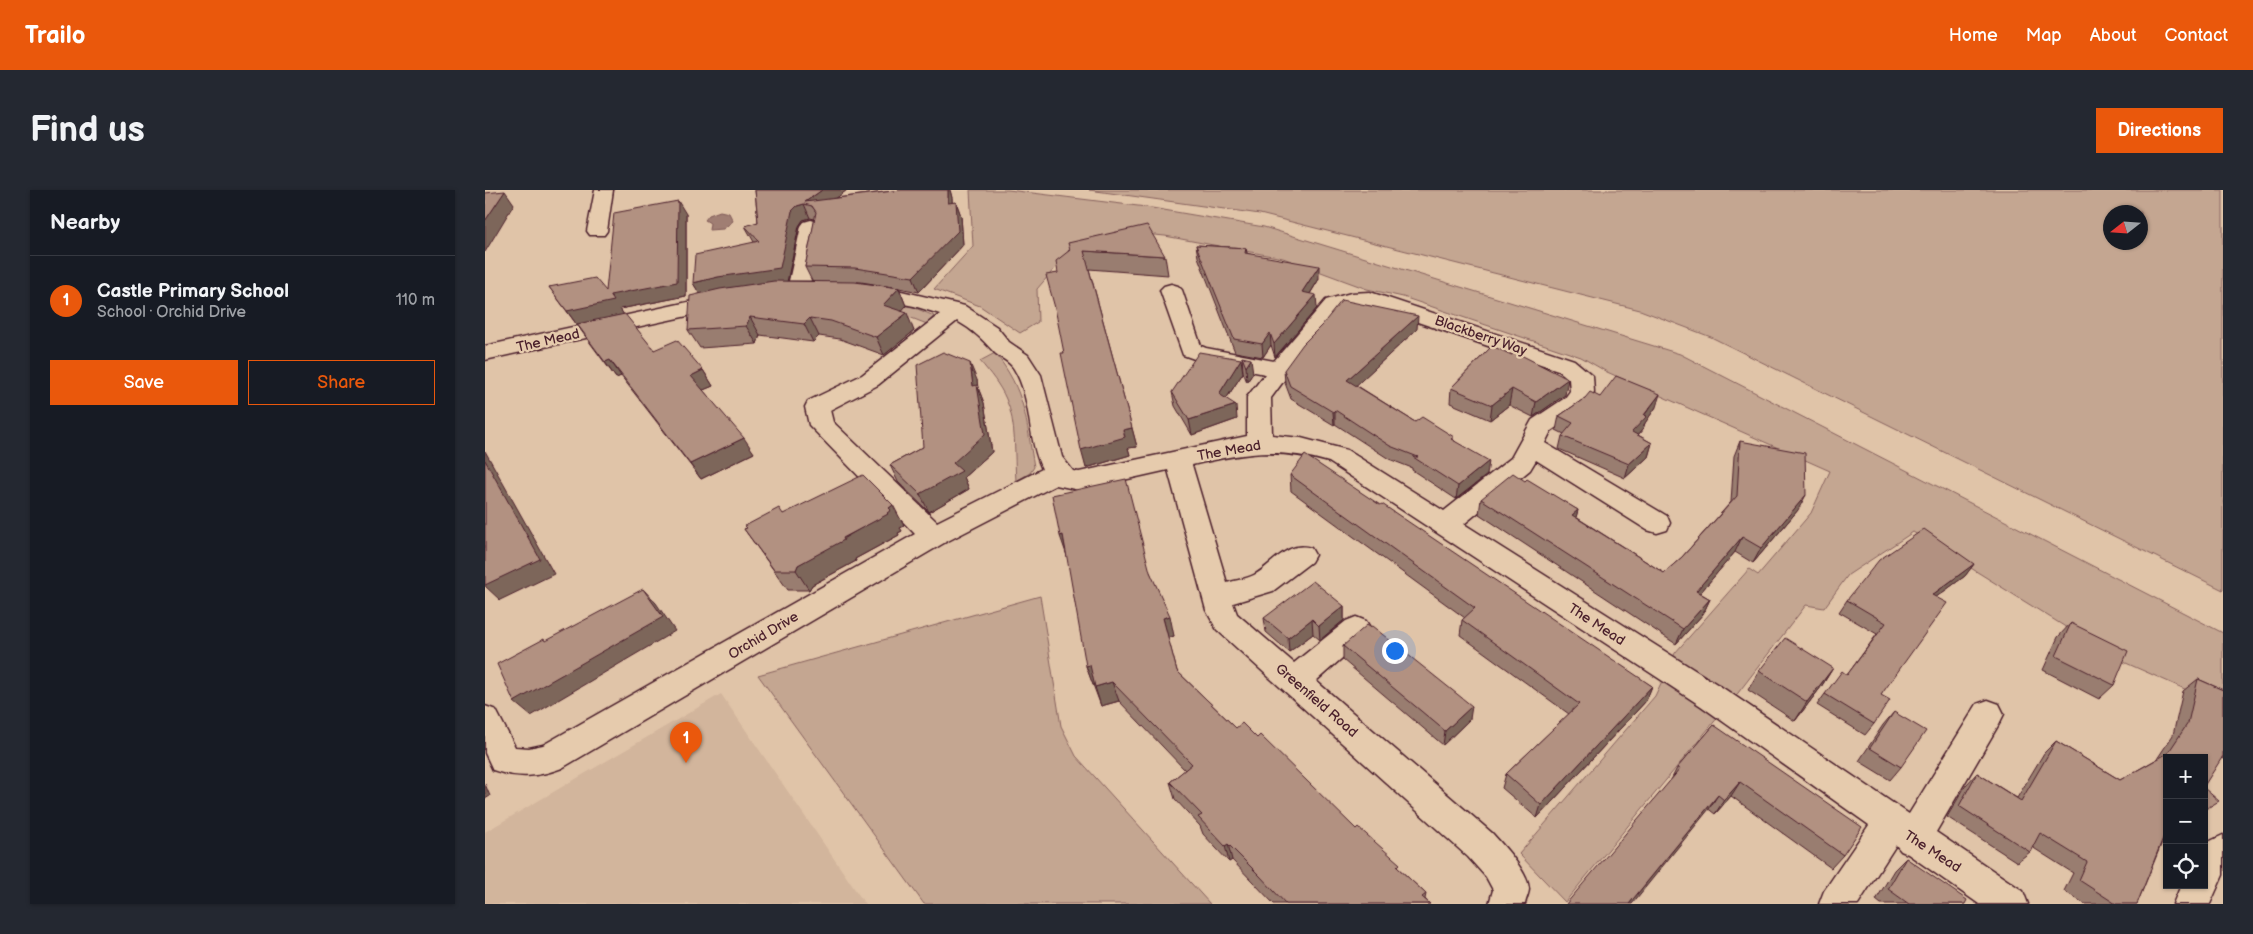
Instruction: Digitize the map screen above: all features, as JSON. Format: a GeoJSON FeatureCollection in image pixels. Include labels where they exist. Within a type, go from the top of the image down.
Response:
{"type":"FeatureCollection","features":[{"type":"Feature","properties":{"kind":"street"},"geometry":{"type":"LineString","coordinates":[[597,231],[604,190]]}},
{"type":"Feature","properties":{"kind":"street"},"geometry":{"type":"LineString","coordinates":[[811,226],[785,291],[861,290],[920,300],[957,312],[990,333],[1002,348],[1022,363],[1035,390],[1049,458],[1057,473]]}},
{"type":"Feature","properties":{"kind":"street"},"geometry":{"type":"LineString","coordinates":[[1171,290],[1191,350],[1200,354],[1279,369]]}},
{"type":"Feature","properties":{"kind":"street","name":"The Mead"},"geometry":{"type":"LineString","coordinates":[[485,353],[746,296]]}},
{"type":"Feature","properties":{"kind":"street","name":"Blackberry Way"},"geometry":{"type":"LineString","coordinates":[[1260,443],[1259,398],[1279,369],[1334,305],[1351,299],[1369,298],[1566,365],[1581,376],[1582,392],[1573,404],[1541,426],[1521,464],[1445,526]]}},
{"type":"Feature","properties":{"kind":"street"},"geometry":{"type":"LineString","coordinates":[[934,536],[821,425],[817,407],[871,380],[957,312]]}},
{"type":"Feature","properties":{"kind":"street","name":"The Mead"},"geometry":{"type":"LineString","coordinates":[[1057,473],[1066,480],[1079,481],[1241,445],[1260,443],[1297,444],[1338,456],[1711,698],[1901,831],[1981,882],[2011,904]]}},
{"type":"Feature","properties":{"kind":"street"},"geometry":{"type":"LineString","coordinates":[[1531,446],[1657,523]]}},
{"type":"Feature","properties":{"kind":"street","name":"Greenfield Road"},"geometry":{"type":"LineString","coordinates":[[1178,460],[1217,597],[1227,622],[1480,845],[1498,865],[1511,888],[1507,904]]}},
{"type":"Feature","properties":{"kind":"street","name":"Orchid Drive"},"geometry":{"type":"LineString","coordinates":[[485,720],[505,760],[529,763],[550,758],[934,536],[990,505],[1016,495],[1057,473]]}},
{"type":"Feature","properties":{"kind":"street"},"geometry":{"type":"LineString","coordinates":[[1217,597],[1263,583],[1301,555]]}},
{"type":"Feature","properties":{"kind":"street"},"geometry":{"type":"LineString","coordinates":[[1295,680],[1355,629]]}},
{"type":"Feature","properties":{"kind":"street"},"geometry":{"type":"LineString","coordinates":[[1837,904],[1901,831],[1988,714]]}},
{"type":"Feature","properties":{"kind":"street"},"geometry":{"type":"LineString","coordinates":[[2208,868],[2212,859],[2223,852]]}},
{"type":"Feature","properties":{"kind":"street"},"geometry":{"type":"LineString","coordinates":[[2191,904],[2199,889]]}},
{"type":"Feature","properties":{"kind":"shaded area"},"geometry":{"type":"Polygon","coordinates":[[[970,190],[1008,190],[1146,207],[1264,227],[1680,354],[2223,633],[2223,706],[2117,659],[1913,532],[1848,575],[1824,608],[1806,605],[1738,693],[1565,902],[1519,854],[1655,696],[1675,653],[1749,569],[1758,575],[1811,513],[1830,471],[1607,372],[1581,357],[1403,297],[1367,289],[1283,258],[1165,236],[1134,233],[1062,260],[1037,289],[1038,322],[1020,333],[980,306],[934,289],[973,246],[970,190]]]}},
{"type":"Feature","properties":{"kind":"shaded area"},"geometry":{"type":"Polygon","coordinates":[[[1089,190],[2223,190],[2223,590],[1711,337],[1640,310],[1260,214],[1089,190]]]}},
{"type":"Feature","properties":{"kind":"shaded area"},"geometry":{"type":"Polygon","coordinates":[[[720,211],[729,213],[733,221],[723,229],[709,230],[710,223],[705,220],[709,215],[720,211]]]}},
{"type":"Feature","properties":{"kind":"shaded area"},"geometry":{"type":"Polygon","coordinates":[[[860,298],[913,307],[934,316],[927,324],[860,298]]]}},
{"type":"Feature","properties":{"kind":"shaded area"},"geometry":{"type":"Polygon","coordinates":[[[995,353],[1005,367],[1019,394],[1029,435],[1034,467],[1030,473],[1016,481],[1010,408],[1001,389],[980,361],[995,353]]]}},
{"type":"Feature","properties":{"kind":"shaded area"},"geometry":{"type":"Polygon","coordinates":[[[1040,596],[1061,726],[1076,756],[1210,904],[924,904],[758,675],[1040,596]]]}},
{"type":"Feature","properties":{"kind":"shaded area"},"geometry":{"type":"Polygon","coordinates":[[[721,694],[865,904],[485,904],[485,832],[721,694]]]}},
{"type":"Feature","properties":{"kind":"building"},"geometry":{"type":"Polygon","coordinates":[[[755,190],[822,190],[805,202],[901,190],[948,190],[948,203],[956,202],[958,231],[913,277],[855,268],[805,267],[816,212],[812,206],[804,204],[797,206],[792,211],[780,268],[718,277],[693,283],[695,255],[759,241],[745,226],[758,222],[755,190]]]}},
{"type":"Feature","properties":{"kind":"building"},"geometry":{"type":"Polygon","coordinates":[[[505,191],[485,221],[485,193],[505,191]]]}},
{"type":"Feature","properties":{"kind":"building"},"geometry":{"type":"Polygon","coordinates":[[[678,201],[677,282],[610,295],[614,301],[567,311],[549,287],[595,278],[606,291],[614,213],[678,201]]]}},
{"type":"Feature","properties":{"kind":"building"},"geometry":{"type":"Polygon","coordinates":[[[1147,225],[1165,256],[1084,251],[1132,428],[1123,430],[1125,437],[1081,450],[1061,353],[1064,353],[1055,308],[1046,275],[1058,273],[1056,261],[1070,250],[1068,243],[1147,225]]]}},
{"type":"Feature","properties":{"kind":"building"},"geometry":{"type":"Polygon","coordinates":[[[1196,245],[1246,248],[1245,253],[1319,266],[1302,292],[1316,295],[1274,344],[1270,333],[1262,344],[1234,339],[1196,245]]]}},
{"type":"Feature","properties":{"kind":"building"},"geometry":{"type":"Polygon","coordinates":[[[774,281],[855,282],[899,288],[883,305],[907,313],[876,337],[831,321],[810,318],[804,324],[750,317],[746,326],[688,330],[690,296],[720,289],[774,281]]]}},
{"type":"Feature","properties":{"kind":"building"},"geometry":{"type":"Polygon","coordinates":[[[1342,300],[1418,316],[1347,380],[1415,422],[1422,417],[1454,437],[1451,439],[1489,461],[1458,486],[1413,457],[1418,457],[1390,446],[1335,410],[1333,412],[1290,386],[1284,370],[1303,344],[1322,325],[1342,300]]]}},
{"type":"Feature","properties":{"kind":"building"},"geometry":{"type":"Polygon","coordinates":[[[625,314],[654,350],[677,340],[703,370],[691,376],[744,438],[690,464],[610,360],[605,362],[577,324],[625,314]]]}},
{"type":"Feature","properties":{"kind":"building"},"geometry":{"type":"Polygon","coordinates":[[[1492,346],[1512,355],[1515,352],[1568,379],[1536,402],[1512,389],[1492,405],[1451,388],[1492,346]]]}},
{"type":"Feature","properties":{"kind":"building"},"geometry":{"type":"Polygon","coordinates":[[[943,352],[970,363],[973,386],[977,385],[985,434],[953,463],[962,471],[920,494],[890,465],[923,447],[917,365],[943,352]]]}},
{"type":"Feature","properties":{"kind":"building"},"geometry":{"type":"Polygon","coordinates":[[[1199,352],[1241,359],[1219,394],[1236,405],[1189,420],[1172,392],[1199,352]]]}},
{"type":"Feature","properties":{"kind":"building"},"geometry":{"type":"Polygon","coordinates":[[[1242,357],[1251,359],[1246,367],[1242,357]]]}},
{"type":"Feature","properties":{"kind":"building"},"geometry":{"type":"Polygon","coordinates":[[[1616,376],[1660,394],[1644,415],[1647,416],[1632,432],[1652,443],[1629,464],[1562,436],[1573,423],[1559,416],[1585,398],[1590,392],[1600,397],[1616,376]]]}},
{"type":"Feature","properties":{"kind":"building"},"geometry":{"type":"Polygon","coordinates":[[[1740,441],[1805,453],[1806,495],[1761,548],[1742,537],[1696,591],[1710,599],[1683,629],[1481,499],[1513,473],[1525,481],[1527,479],[1578,510],[1572,515],[1664,573],[1682,557],[1737,496],[1740,441]]]}},
{"type":"Feature","properties":{"kind":"building"},"geometry":{"type":"Polygon","coordinates":[[[1305,455],[1380,505],[1382,504],[1652,686],[1541,805],[1506,774],[1579,704],[1462,620],[1475,608],[1290,475],[1305,455]]]}},
{"type":"Feature","properties":{"kind":"building"},"geometry":{"type":"Polygon","coordinates":[[[485,460],[540,559],[485,585],[485,460]]]}},
{"type":"Feature","properties":{"kind":"building"},"geometry":{"type":"Polygon","coordinates":[[[863,475],[893,505],[889,508],[891,510],[888,514],[798,565],[796,570],[774,570],[744,529],[747,528],[745,526],[779,508],[783,514],[863,475]]]}},
{"type":"Feature","properties":{"kind":"building"},"geometry":{"type":"Polygon","coordinates":[[[1126,479],[1150,572],[1170,616],[1163,618],[1177,671],[1236,728],[1242,723],[1257,738],[1260,735],[1356,829],[1358,827],[1400,864],[1397,867],[1426,894],[1422,897],[1430,904],[1286,904],[1228,844],[1225,846],[1198,817],[1202,815],[1170,782],[1192,764],[1112,682],[1095,687],[1090,665],[1086,666],[1063,535],[1060,536],[1052,495],[1126,479]]]}},
{"type":"Feature","properties":{"kind":"building"},"geometry":{"type":"Polygon","coordinates":[[[1924,529],[1974,564],[1932,595],[1947,603],[1881,695],[1890,700],[1874,724],[1825,694],[1842,671],[1847,675],[1886,623],[1847,600],[1879,560],[1924,529]]]}},
{"type":"Feature","properties":{"kind":"building"},"geometry":{"type":"Polygon","coordinates":[[[1313,581],[1344,606],[1319,626],[1312,619],[1288,638],[1264,618],[1313,581]]]}},
{"type":"Feature","properties":{"kind":"building"},"geometry":{"type":"Polygon","coordinates":[[[643,589],[663,617],[514,702],[497,664],[643,589]]]}},
{"type":"Feature","properties":{"kind":"building"},"geometry":{"type":"Polygon","coordinates":[[[2071,623],[2128,651],[2114,685],[2056,656],[2071,623]]]}},
{"type":"Feature","properties":{"kind":"building"},"geometry":{"type":"Polygon","coordinates":[[[1367,625],[1372,626],[1472,706],[1445,731],[1343,646],[1367,625]]]}},
{"type":"Feature","properties":{"kind":"building"},"geometry":{"type":"Polygon","coordinates":[[[1785,638],[1833,668],[1807,702],[1759,671],[1785,638]]]}},
{"type":"Feature","properties":{"kind":"building"},"geometry":{"type":"Polygon","coordinates":[[[2198,679],[2223,690],[2223,756],[2208,780],[2208,754],[2166,754],[2188,723],[2198,679]]]}},
{"type":"Feature","properties":{"kind":"building"},"geometry":{"type":"Polygon","coordinates":[[[1894,712],[1926,731],[1901,767],[1870,748],[1894,712]]]}},
{"type":"Feature","properties":{"kind":"building"},"geometry":{"type":"Polygon","coordinates":[[[1714,725],[1862,827],[1843,855],[1740,782],[1724,800],[1718,795],[1629,904],[1566,904],[1680,769],[1677,768],[1714,725]]]}},
{"type":"Feature","properties":{"kind":"building"},"geometry":{"type":"Polygon","coordinates":[[[2056,741],[2120,780],[2163,756],[2163,838],[2137,904],[2116,904],[2079,880],[2087,862],[2040,833],[2030,852],[1959,806],[1977,773],[2021,801],[2056,741]]]}},
{"type":"Feature","properties":{"kind":"building"},"geometry":{"type":"Polygon","coordinates":[[[2208,791],[2219,801],[2208,808],[2208,791]]]}},
{"type":"Feature","properties":{"kind":"building"},"geometry":{"type":"Polygon","coordinates":[[[1906,858],[1967,900],[1965,904],[1909,904],[1888,889],[1906,858]]]}},
{"type":"Feature","properties":{"kind":"place","name":"Castle Primary School"},"geometry":{"type":"Point","coordinates":[686,763]}}]}
